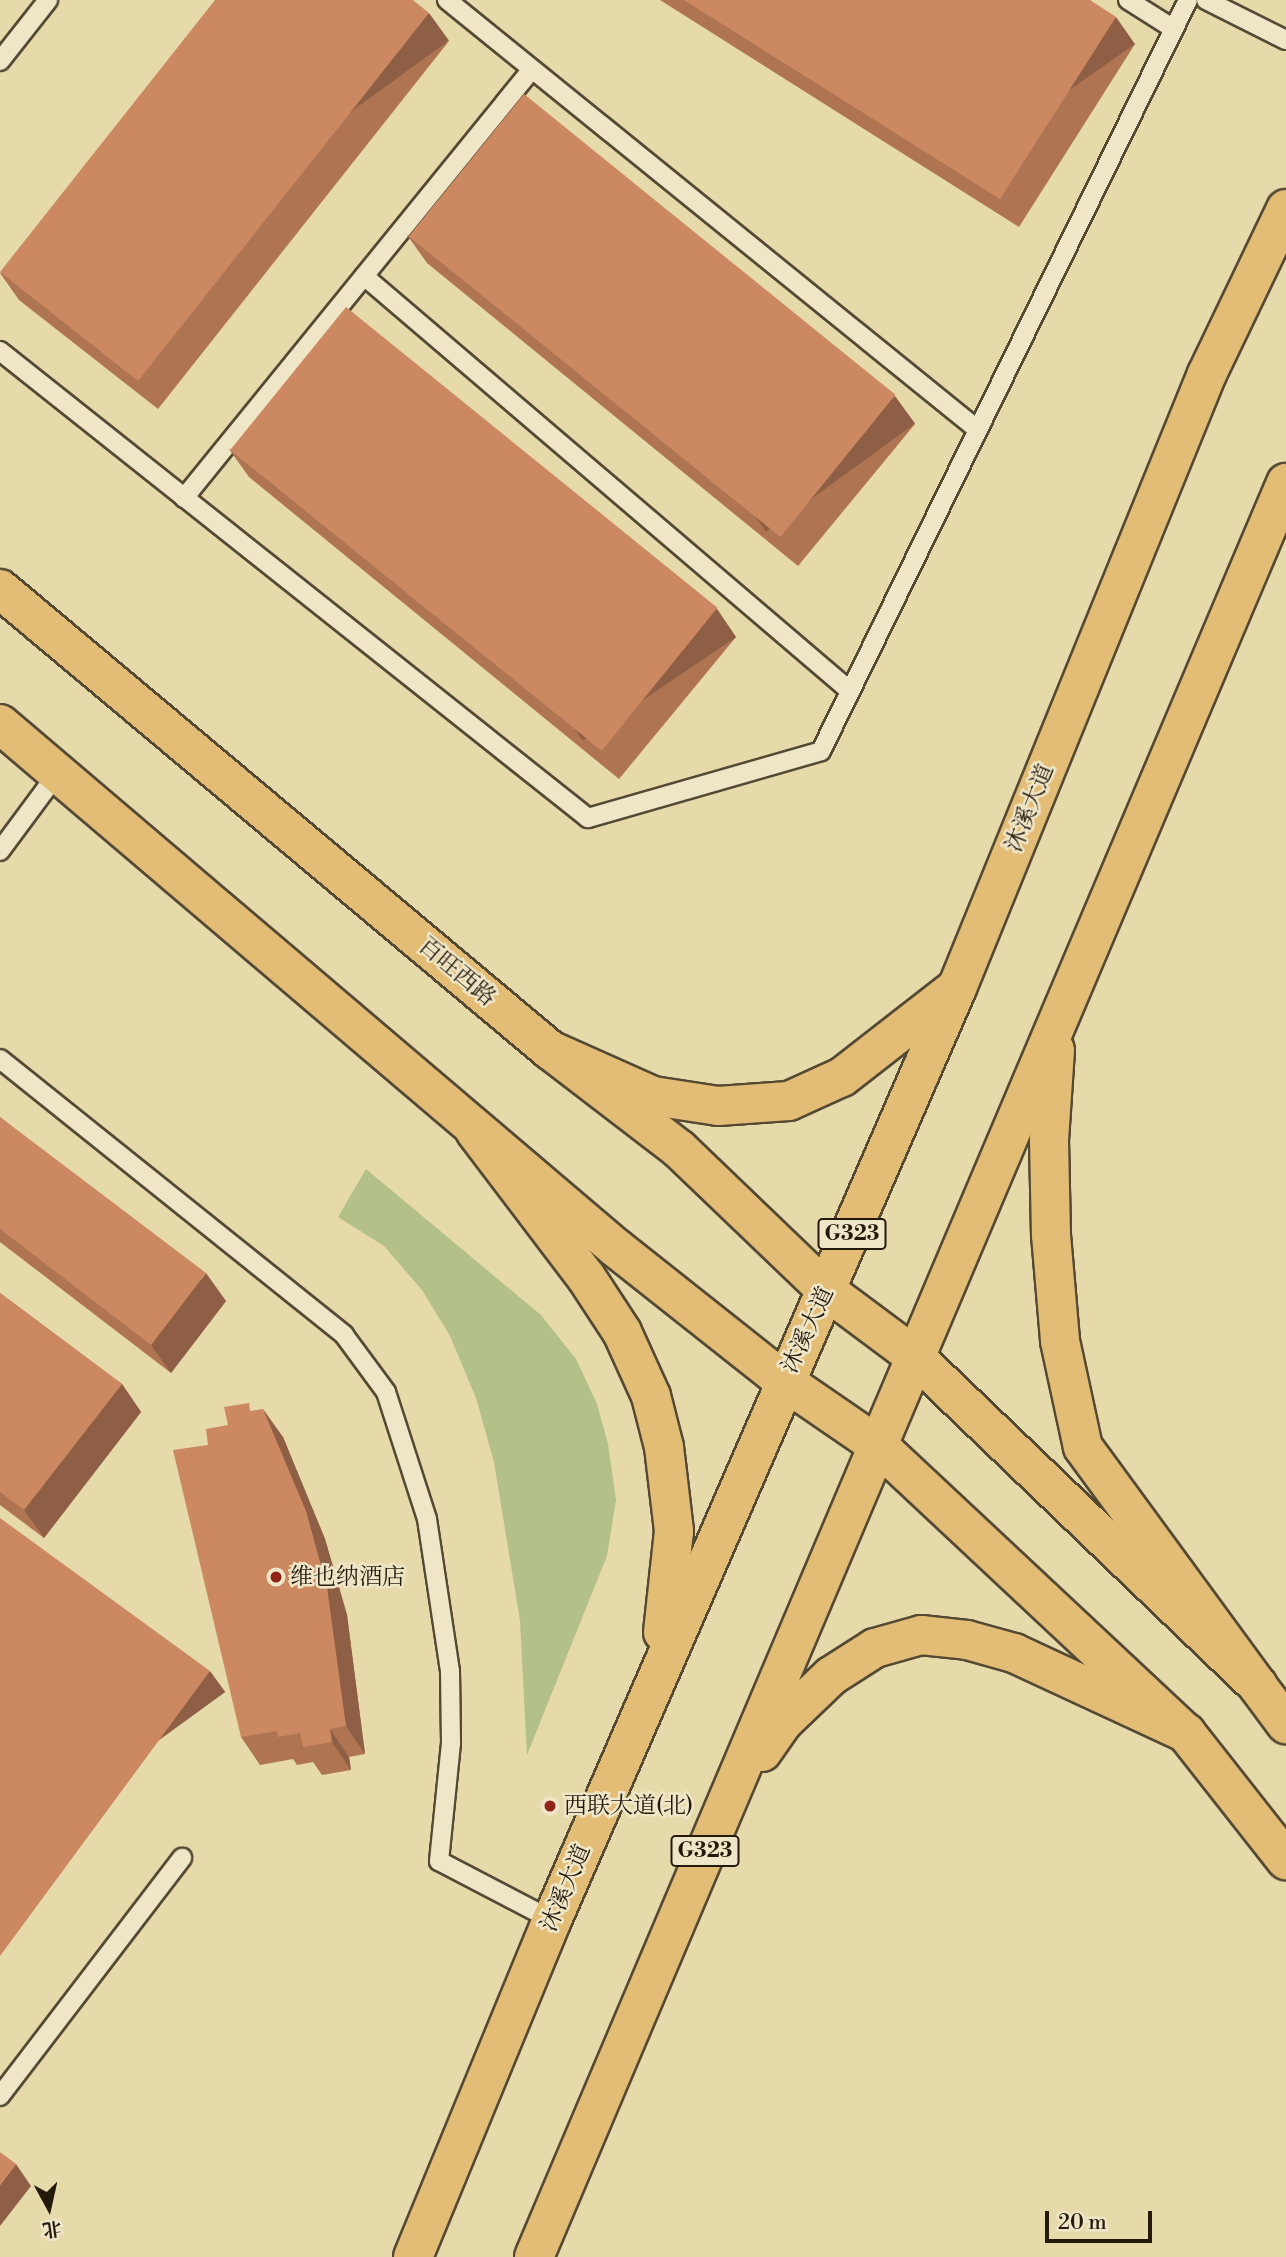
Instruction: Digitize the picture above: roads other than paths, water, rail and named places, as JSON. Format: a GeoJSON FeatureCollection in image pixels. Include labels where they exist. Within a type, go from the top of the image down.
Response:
{"type":"FeatureCollection","features":[{"type":"Feature","properties":{"kind":"main road","name":"沐溪大道"},"geometry":{"type":"LineString","coordinates":[[413,2257],[654,1682],[957,988],[1207,374],[1286,209]]}},
{"type":"Feature","properties":{"kind":"main road","name":"G323"},"geometry":{"type":"LineString","coordinates":[[534,2257],[720,1815],[880,1447],[913,1355],[1286,483]]}},
{"type":"Feature","properties":{"kind":"main road","name":"百旺西路"},"geometry":{"type":"LineString","coordinates":[[0,589],[550,1050],[679,1149],[827,1291],[913,1355],[1256,1685]]}},
{"type":"Feature","properties":{"kind":"main road"},"geometry":{"type":"LineString","coordinates":[[0,724],[475,1131],[784,1381],[880,1447],[1186,1733],[1286,1860]]}},
{"type":"Feature","properties":{"kind":"main road"},"geometry":{"type":"LineString","coordinates":[[550,1050],[653,1096],[718,1106],[789,1101],[842,1077],[957,988]]}},
{"type":"Feature","properties":{"kind":"main road"},"geometry":{"type":"LineString","coordinates":[[1056,1025],[1049,1140],[1051,1235],[1060,1341],[1083,1447],[1286,1724]]}},
{"type":"Feature","properties":{"kind":"main road"},"geometry":{"type":"LineString","coordinates":[[475,1131],[586,1277],[622,1332],[651,1396],[664,1447],[674,1531],[654,1682]]}},
{"type":"Feature","properties":{"kind":"main road"},"geometry":{"type":"LineString","coordinates":[[720,1815],[782,1723],[831,1676],[875,1648],[921,1635],[967,1640],[1014,1653],[1186,1733]]}},
{"type":"Feature","properties":{"kind":"lane"},"geometry":{"type":"LineString","coordinates":[[0,61],[48,0]]}},
{"type":"Feature","properties":{"kind":"lane"},"geometry":{"type":"LineString","coordinates":[[447,0],[978,430]]}},
{"type":"Feature","properties":{"kind":"lane"},"geometry":{"type":"LineString","coordinates":[[1128,0],[1174,29]]}},
{"type":"Feature","properties":{"kind":"lane"},"geometry":{"type":"LineString","coordinates":[[0,351],[588,818],[821,751],[1188,0]]}},
{"type":"Feature","properties":{"kind":"lane"},"geometry":{"type":"LineString","coordinates":[[1206,0],[1286,40]]}},
{"type":"Feature","properties":{"kind":"lane"},"geometry":{"type":"LineString","coordinates":[[184,498],[532,69]]}},
{"type":"Feature","properties":{"kind":"lane"},"geometry":{"type":"LineString","coordinates":[[364,276],[850,691]]}},
{"type":"Feature","properties":{"kind":"lane"},"geometry":{"type":"LineString","coordinates":[[0,851],[57,774]]}},
{"type":"Feature","properties":{"kind":"lane"},"geometry":{"type":"LineString","coordinates":[[0,1059],[344,1335],[386,1392],[428,1519],[450,1671],[451,1743],[439,1861],[552,1920]]}},
{"type":"Feature","properties":{"kind":"lane"},"geometry":{"type":"LineString","coordinates":[[0,2096],[182,1858]]}},
{"type":"Feature","properties":{"kind":"place","name":"维也纳酒店"},"geometry":{"type":"Point","coordinates":[276,1577]}},
{"type":"Feature","properties":{"kind":"place","name":"西联大道(北)"},"geometry":{"type":"Point","coordinates":[550,1806]}}]}
